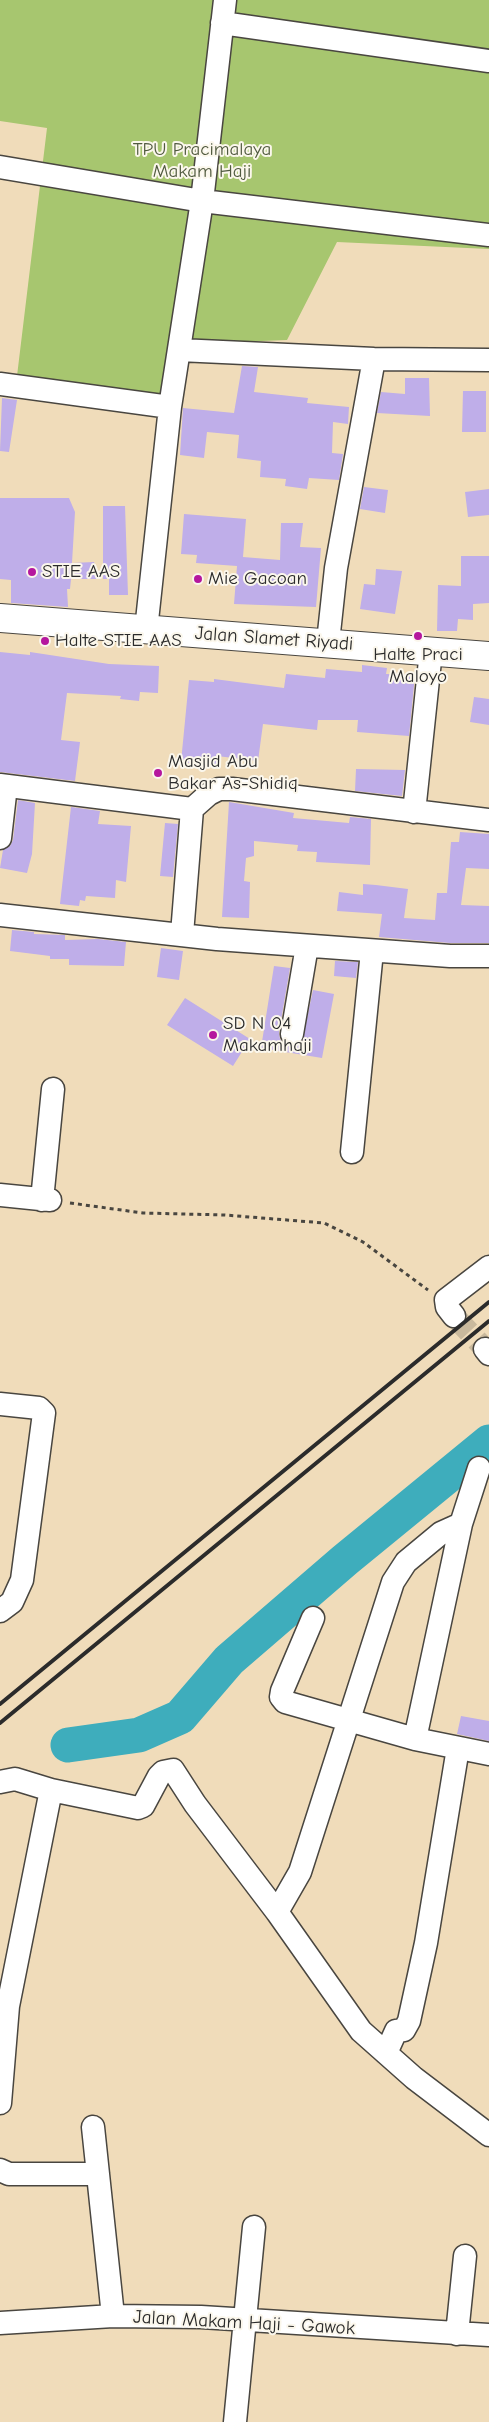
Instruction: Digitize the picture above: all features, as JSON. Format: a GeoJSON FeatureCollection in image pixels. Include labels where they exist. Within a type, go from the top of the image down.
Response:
{"type":"FeatureCollection","features":[{"type":"Feature","properties":{"kind":"main road","name":"Jalan Slamet Riyadi"},"geometry":{"type":"LineString","coordinates":[[0,618],[489,656]]}},
{"type":"Feature","properties":{"kind":"street"},"geometry":{"type":"LineString","coordinates":[[146,630],[170,407],[202,201],[225,0]]}},
{"type":"Feature","properties":{"kind":"street"},"geometry":{"type":"LineString","coordinates":[[222,23],[489,61]]}},
{"type":"Feature","properties":{"kind":"street"},"geometry":{"type":"LineString","coordinates":[[0,167],[202,201],[489,235]]}},
{"type":"Feature","properties":{"kind":"street"},"geometry":{"type":"LineString","coordinates":[[179,350],[374,359],[489,360]]}},
{"type":"Feature","properties":{"kind":"street"},"geometry":{"type":"LineString","coordinates":[[328,642],[336,568],[374,359]]}},
{"type":"Feature","properties":{"kind":"street"},"geometry":{"type":"LineString","coordinates":[[0,384],[170,407]]}},
{"type":"Feature","properties":{"kind":"street"},"geometry":{"type":"LineString","coordinates":[[414,812],[431,651]]}},
{"type":"Feature","properties":{"kind":"street"},"geometry":{"type":"LineString","coordinates":[[0,838],[3,786],[192,809]]}},
{"type":"Feature","properties":{"kind":"street"},"geometry":{"type":"LineString","coordinates":[[182,934],[192,809],[209,794],[219,789],[489,820]]}},
{"type":"Feature","properties":{"kind":"street"},"geometry":{"type":"LineString","coordinates":[[0,915],[307,946],[489,956]]}},
{"type":"Feature","properties":{"kind":"street"},"geometry":{"type":"LineString","coordinates":[[292,1034],[307,946]]}},
{"type":"Feature","properties":{"kind":"street"},"geometry":{"type":"LineString","coordinates":[[352,1152],[372,951]]}},
{"type":"Feature","properties":{"kind":"street"},"geometry":{"type":"LineString","coordinates":[[0,1195],[46,1200],[53,1089]]}},
{"type":"Feature","properties":{"kind":"street"},"geometry":{"type":"LineString","coordinates":[[450,1309],[448,1296],[489,1267]]}},
{"type":"Feature","properties":{"kind":"street"},"geometry":{"type":"LineString","coordinates":[[0,1404],[39,1408],[44,1413],[22,1580],[12,1602],[0,1612]]}},
{"type":"Feature","properties":{"kind":"street"},"geometry":{"type":"LineString","coordinates":[[415,1739],[460,1524],[479,1468]]}},
{"type":"Feature","properties":{"kind":"street"},"geometry":{"type":"LineString","coordinates":[[277,1912],[300,1872],[392,1582],[406,1562],[441,1533],[460,1524]]}},
{"type":"Feature","properties":{"kind":"street"},"geometry":{"type":"LineString","coordinates":[[313,1618],[282,1691],[281,1697],[285,1702],[415,1739],[489,1754]]}},
{"type":"Feature","properties":{"kind":"street"},"geometry":{"type":"LineString","coordinates":[[386,2053],[396,2031],[404,2030],[410,2021],[426,1943],[458,1748]]}},
{"type":"Feature","properties":{"kind":"street"},"geometry":{"type":"LineString","coordinates":[[0,1782],[15,1780],[51,1790],[138,1808],[143,1806],[159,1776],[163,1772],[173,1770],[195,1804],[277,1912],[361,2031],[489,2135]]}},
{"type":"Feature","properties":{"kind":"street"},"geometry":{"type":"LineString","coordinates":[[0,2103],[4,2004],[51,1790]]}},
{"type":"Feature","properties":{"kind":"street"},"geometry":{"type":"LineString","coordinates":[[93,2127],[113,2316]]}},
{"type":"Feature","properties":{"kind":"street"},"geometry":{"type":"LineString","coordinates":[[0,2170],[9,2174],[98,2174]]}},
{"type":"Feature","properties":{"kind":"street"},"geometry":{"type":"LineString","coordinates":[[235,2422],[254,2227]]}},
{"type":"Feature","properties":{"kind":"street"},"geometry":{"type":"LineString","coordinates":[[457,2334],[465,2256]]}},
{"type":"Feature","properties":{"kind":"street","name":"Jalan Makam Haji - Gawok"},"geometry":{"type":"LineString","coordinates":[[0,2323],[113,2316],[245,2321],[489,2336]]}},
{"type":"Feature","properties":{"kind":"path"},"geometry":{"type":"LineString","coordinates":[[46,1200],[143,1213],[225,1215],[324,1223],[363,1242],[450,1309]]}},
{"type":"Feature","properties":{"kind":"green space","name":"TPU Pracimalaya Makam Haji"},"geometry":{"type":"Polygon","coordinates":[[[0,0],[489,0],[489,249],[337,242],[287,340],[186,344],[180,404],[17,376],[47,128],[0,121],[0,0]]]}},
{"type":"Feature","properties":{"kind":"building"},"geometry":{"type":"Polygon","coordinates":[[[242,366],[258,367],[254,392],[308,398],[307,403],[349,407],[348,424],[333,422],[332,453],[343,454],[339,480],[309,478],[307,489],[285,486],[286,479],[260,477],[261,461],[237,458],[239,435],[207,432],[204,458],[180,455],[183,408],[234,413],[242,366]]]}},
{"type":"Feature","properties":{"kind":"building"},"geometry":{"type":"Polygon","coordinates":[[[405,378],[429,378],[430,416],[377,413],[381,392],[405,394],[405,378]]]}},
{"type":"Feature","properties":{"kind":"building"},"geometry":{"type":"Polygon","coordinates":[[[463,391],[486,391],[486,432],[462,432],[463,391]]]}},
{"type":"Feature","properties":{"kind":"building"},"geometry":{"type":"Polygon","coordinates":[[[2,398],[17,400],[9,452],[0,451],[2,398]]]}},
{"type":"Feature","properties":{"kind":"building"},"geometry":{"type":"Polygon","coordinates":[[[364,487],[388,490],[385,513],[360,509],[364,487]]]}},
{"type":"Feature","properties":{"kind":"building"},"geometry":{"type":"Polygon","coordinates":[[[489,489],[489,515],[468,517],[465,492],[489,489]]]}},
{"type":"Feature","properties":{"kind":"building","name":"STIE AAS"},"geometry":{"type":"Polygon","coordinates":[[[0,498],[69,498],[75,512],[72,563],[94,562],[100,579],[71,579],[70,589],[67,589],[68,607],[11,603],[11,580],[0,579],[0,498]]]}},
{"type":"Feature","properties":{"kind":"building"},"geometry":{"type":"Polygon","coordinates":[[[103,506],[125,506],[128,595],[109,595],[109,579],[103,579],[103,506]]]}},
{"type":"Feature","properties":{"kind":"building"},"geometry":{"type":"Polygon","coordinates":[[[184,514],[246,519],[243,557],[280,560],[281,523],[303,523],[300,547],[321,548],[316,607],[234,604],[237,566],[196,563],[197,555],[181,554],[184,514]]]}},
{"type":"Feature","properties":{"kind":"building"},"geometry":{"type":"Polygon","coordinates":[[[461,556],[489,556],[489,603],[473,604],[473,620],[458,619],[457,631],[437,631],[438,585],[461,586],[461,556]]]}},
{"type":"Feature","properties":{"kind":"building"},"geometry":{"type":"Polygon","coordinates":[[[376,569],[402,571],[395,614],[360,609],[364,584],[375,585],[376,569]]]}},
{"type":"Feature","properties":{"kind":"building"},"geometry":{"type":"Polygon","coordinates":[[[0,652],[30,655],[30,652],[109,664],[159,666],[158,693],[140,692],[139,701],[120,699],[121,696],[67,693],[61,740],[80,742],[75,781],[0,772],[0,652]]]}},
{"type":"Feature","properties":{"kind":"building"},"geometry":{"type":"Polygon","coordinates":[[[362,665],[387,668],[386,674],[415,675],[409,736],[357,732],[358,720],[318,720],[317,730],[263,724],[258,761],[217,756],[216,767],[181,762],[189,680],[214,682],[214,679],[284,688],[286,674],[325,678],[326,669],[362,672],[362,665]]]}},
{"type":"Feature","properties":{"kind":"building"},"geometry":{"type":"Polygon","coordinates":[[[474,697],[489,699],[489,725],[470,722],[474,697]]]}},
{"type":"Feature","properties":{"kind":"building"},"geometry":{"type":"Polygon","coordinates":[[[356,769],[405,770],[402,796],[355,791],[356,769]]]}},
{"type":"Feature","properties":{"kind":"building"},"geometry":{"type":"Polygon","coordinates":[[[18,800],[35,803],[32,854],[27,873],[0,868],[3,850],[10,846],[13,840],[18,800]]]}},
{"type":"Feature","properties":{"kind":"building"},"geometry":{"type":"Polygon","coordinates":[[[229,802],[294,813],[293,818],[349,823],[350,817],[371,819],[370,865],[316,862],[317,852],[297,851],[298,845],[254,841],[254,856],[246,858],[244,881],[250,882],[249,918],[222,917],[229,802]]]}},
{"type":"Feature","properties":{"kind":"building"},"geometry":{"type":"Polygon","coordinates":[[[71,807],[100,811],[98,824],[131,826],[126,882],[116,880],[115,898],[86,896],[85,901],[80,900],[79,906],[60,904],[71,807]]]}},
{"type":"Feature","properties":{"kind":"building"},"geometry":{"type":"Polygon","coordinates":[[[165,823],[178,824],[173,877],[160,876],[165,823]]]}},
{"type":"Feature","properties":{"kind":"building"},"geometry":{"type":"Polygon","coordinates":[[[460,832],[489,834],[489,869],[466,868],[461,905],[489,906],[489,943],[450,943],[379,937],[382,914],[337,911],[339,892],[363,895],[363,884],[376,885],[408,889],[404,918],[435,920],[437,893],[447,893],[451,842],[459,842],[460,832]]]}},
{"type":"Feature","properties":{"kind":"building"},"geometry":{"type":"Polygon","coordinates":[[[12,930],[34,932],[34,934],[65,935],[65,940],[98,939],[126,942],[124,966],[69,965],[69,959],[50,959],[50,956],[10,951],[12,930]]]}},
{"type":"Feature","properties":{"kind":"building"},"geometry":{"type":"Polygon","coordinates":[[[161,948],[183,951],[179,980],[157,977],[161,948]]]}},
{"type":"Feature","properties":{"kind":"building"},"geometry":{"type":"Polygon","coordinates":[[[335,961],[358,962],[356,978],[334,976],[335,961]]]}},
{"type":"Feature","properties":{"kind":"building"},"geometry":{"type":"Polygon","coordinates":[[[274,966],[290,968],[279,1032],[280,1039],[284,1044],[296,1046],[302,1042],[313,990],[334,994],[322,1058],[261,1048],[274,966]]]}},
{"type":"Feature","properties":{"kind":"building"},"geometry":{"type":"Polygon","coordinates":[[[185,998],[250,1039],[233,1066],[167,1025],[185,998]]]}},
{"type":"Feature","properties":{"kind":"building"},"geometry":{"type":"Polygon","coordinates":[[[461,1716],[489,1721],[489,1741],[457,1734],[461,1716]]]}},
{"type":"Feature","properties":{"kind":"waterway"},"geometry":{"type":"LineString","coordinates":[[68,1745],[139,1735],[180,1717],[229,1660],[345,1560],[489,1442]]}},
{"type":"Feature","properties":{"kind":"tunnel"},"geometry":{"type":"LineString","coordinates":[[454,1316],[485,1349]]}},
{"type":"Feature","properties":{"kind":"railway"},"geometry":{"type":"LineString","coordinates":[[0,1704],[489,1302]]}},
{"type":"Feature","properties":{"kind":"railway"},"geometry":{"type":"LineString","coordinates":[[0,1723],[489,1321]]}},
{"type":"Feature","properties":{"kind":"place","name":"STIE AAS"},"geometry":{"type":"Point","coordinates":[32,572]}},
{"type":"Feature","properties":{"kind":"place","name":"Mie Gacoan"},"geometry":{"type":"Point","coordinates":[198,579]}},
{"type":"Feature","properties":{"kind":"place","name":"Halte Praci Maloyo"},"geometry":{"type":"Point","coordinates":[418,636]}},
{"type":"Feature","properties":{"kind":"place","name":"Halte STIE AAS"},"geometry":{"type":"Point","coordinates":[45,641]}},
{"type":"Feature","properties":{"kind":"place","name":"Masjid Abu Bakar As-Shidiq"},"geometry":{"type":"Point","coordinates":[158,773]}},
{"type":"Feature","properties":{"kind":"place","name":"SD N 04 Makamhaji"},"geometry":{"type":"Point","coordinates":[213,1035]}}]}
